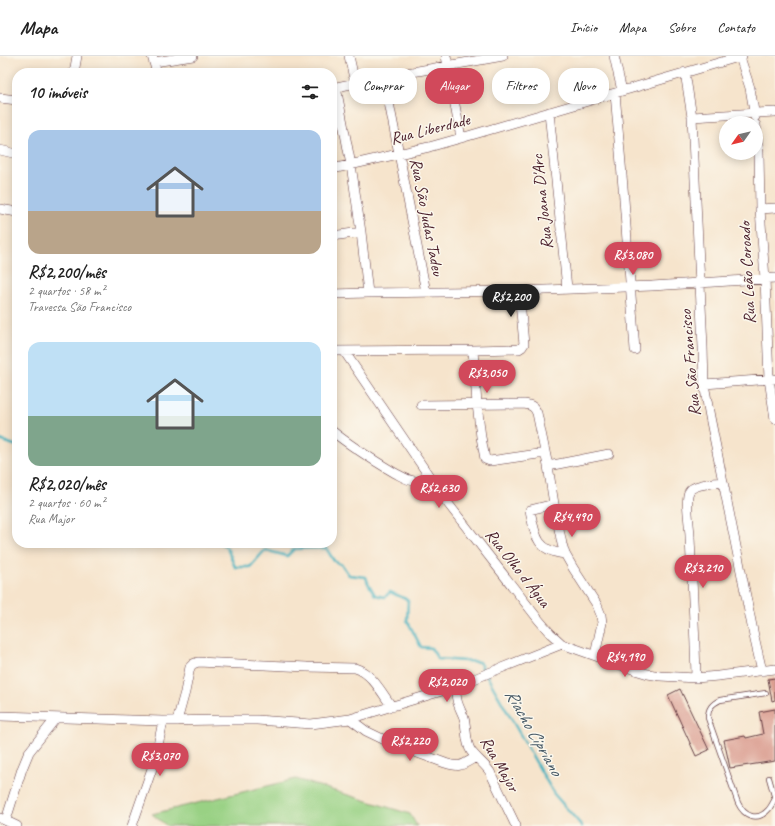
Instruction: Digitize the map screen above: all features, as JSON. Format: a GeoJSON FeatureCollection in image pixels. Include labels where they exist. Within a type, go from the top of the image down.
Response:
{"type":"FeatureCollection","features":[{"type":"Feature","properties":{"kind":"street"},"geometry":{"type":"LineString","coordinates":[[75,68],[77,56]]}},
{"type":"Feature","properties":{"kind":"street"},"geometry":{"type":"LineString","coordinates":[[153,59],[189,56]]}},
{"type":"Feature","properties":{"kind":"street"},"geometry":{"type":"LineString","coordinates":[[349,56],[352,68]]}},
{"type":"Feature","properties":{"kind":"street"},"geometry":{"type":"LineString","coordinates":[[446,56],[461,138]]}},
{"type":"Feature","properties":{"kind":"street"},"geometry":{"type":"LineString","coordinates":[[417,71],[503,56]]}},
{"type":"Feature","properties":{"kind":"street"},"geometry":{"type":"LineString","coordinates":[[614,56],[618,92],[635,350]]}},
{"type":"Feature","properties":{"kind":"street","name":"Rua Liberdade"},"geometry":{"type":"LineString","coordinates":[[337,168],[461,138],[741,56]]}},
{"type":"Feature","properties":{"kind":"street","name":"Rua Leão Coroado"},"geometry":{"type":"LineString","coordinates":[[741,56],[750,88],[755,116]]}},
{"type":"Feature","properties":{"kind":"street","name":"Rua São Francisco"},"geometry":{"type":"LineString","coordinates":[[685,72],[692,117],[704,384],[762,671]]}},
{"type":"Feature","properties":{"kind":"street"},"geometry":{"type":"LineString","coordinates":[[337,87],[349,84]]}},
{"type":"Feature","properties":{"kind":"street"},"geometry":{"type":"LineString","coordinates":[[0,98],[12,99]]}},
{"type":"Feature","properties":{"kind":"street"},"geometry":{"type":"LineString","coordinates":[[337,102],[351,165],[368,293]]}},
{"type":"Feature","properties":{"kind":"street","name":"Rua São Judas Tadeu"},"geometry":{"type":"LineString","coordinates":[[389,104],[426,292]]}},
{"type":"Feature","properties":{"kind":"street","name":"Rua Joana D'Arc"},"geometry":{"type":"LineString","coordinates":[[549,112],[566,288]]}},
{"type":"Feature","properties":{"kind":"street"},"geometry":{"type":"LineString","coordinates":[[692,117],[775,112]]}},
{"type":"Feature","properties":{"kind":"street"},"geometry":{"type":"LineString","coordinates":[[0,150],[12,153]]}},
{"type":"Feature","properties":{"kind":"street","name":"Rua Leão Coroado"},"geometry":{"type":"LineString","coordinates":[[759,160],[764,279],[775,418]]}},
{"type":"Feature","properties":{"kind":"street"},"geometry":{"type":"LineString","coordinates":[[760,209],[775,208]]}},
{"type":"Feature","properties":{"kind":"street"},"geometry":{"type":"LineString","coordinates":[[0,209],[12,211]]}},
{"type":"Feature","properties":{"kind":"street"},"geometry":{"type":"LineString","coordinates":[[337,235],[361,232]]}},
{"type":"Feature","properties":{"kind":"street"},"geometry":{"type":"LineString","coordinates":[[337,294],[519,291],[775,278]]}},
{"type":"Feature","properties":{"kind":"street"},"geometry":{"type":"LineString","coordinates":[[337,351],[473,350],[514,349],[522,347],[524,344],[519,291]]}},
{"type":"Feature","properties":{"kind":"street","name":"Rua Olho d Água"},"geometry":{"type":"LineString","coordinates":[[344,350],[458,516],[517,594],[542,624],[562,644]]}},
{"type":"Feature","properties":{"kind":"street"},"geometry":{"type":"LineString","coordinates":[[473,350],[477,404],[484,457],[490,461],[545,453]]}},
{"type":"Feature","properties":{"kind":"street"},"geometry":{"type":"LineString","coordinates":[[704,384],[772,379]]}},
{"type":"Feature","properties":{"kind":"street"},"geometry":{"type":"LineString","coordinates":[[421,405],[524,404],[533,406],[537,413],[565,554],[597,605],[601,615],[602,623],[595,655]]}},
{"type":"Feature","properties":{"kind":"street"},"geometry":{"type":"LineString","coordinates":[[337,435],[362,453],[403,477],[415,481],[431,478]]}},
{"type":"Feature","properties":{"kind":"street"},"geometry":{"type":"LineString","coordinates":[[548,466],[609,454]]}},
{"type":"Feature","properties":{"kind":"street"},"geometry":{"type":"LineString","coordinates":[[696,678],[688,493],[692,488],[723,482]]}},
{"type":"Feature","properties":{"kind":"street"},"geometry":{"type":"LineString","coordinates":[[554,504],[530,510],[534,532],[540,544],[552,552],[565,554]]}},
{"type":"Feature","properties":{"kind":"street"},"geometry":{"type":"LineString","coordinates":[[0,716],[177,722],[236,720],[311,724],[350,719],[456,687],[562,644],[638,671],[660,676],[696,678],[775,669]]}},
{"type":"Feature","properties":{"kind":"street"},"geometry":{"type":"LineString","coordinates":[[177,722],[186,692],[190,667],[198,662],[307,668],[355,668],[365,673],[370,678],[392,707]]}},
{"type":"Feature","properties":{"kind":"street","name":"Rua Major"},"geometry":{"type":"LineString","coordinates":[[456,687],[457,700],[464,718],[467,743],[470,750],[487,767],[516,826]]}},
{"type":"Feature","properties":{"kind":"street"},"geometry":{"type":"LineString","coordinates":[[17,826],[3,819],[29,752],[56,718]]}},
{"type":"Feature","properties":{"kind":"street"},"geometry":{"type":"LineString","coordinates":[[350,719],[366,731],[393,744],[445,763],[462,766],[476,757]]}},
{"type":"Feature","properties":{"kind":"street"},"geometry":{"type":"LineString","coordinates":[[132,826],[155,760],[162,721]]}},
{"type":"Feature","properties":{"kind":"lane"},"geometry":{"type":"LineString","coordinates":[[766,693],[720,700],[713,703],[708,713],[708,718],[738,803],[742,810],[748,815],[762,815],[768,810],[775,799],[769,778]]}},
{"type":"Feature","properties":{"kind":"green space"},"geometry":{"type":"Polygon","coordinates":[[[296,779],[410,814],[417,826],[167,826],[152,814],[296,779]]]}},
{"type":"Feature","properties":{"kind":"building"},"geometry":{"type":"Polygon","coordinates":[[[775,678],[775,700],[772,701],[768,679],[775,678]]]}},
{"type":"Feature","properties":{"kind":"building"},"geometry":{"type":"Polygon","coordinates":[[[680,689],[709,750],[696,756],[668,695],[680,689]]]}},
{"type":"Feature","properties":{"kind":"building"},"geometry":{"type":"Polygon","coordinates":[[[775,709],[775,761],[730,768],[724,740],[745,736],[746,738],[763,734],[759,712],[775,709]]]}},
{"type":"Feature","properties":{"kind":"waterway","name":"Riacho Cipriano"},"geometry":{"type":"LineString","coordinates":[[0,440],[12,444]]}},
{"type":"Feature","properties":{"kind":"waterway","name":"Riacho Cipriano"},"geometry":{"type":"LineString","coordinates":[[227,548],[235,567],[250,567],[265,550],[287,556],[294,549],[326,548]]}},
{"type":"Feature","properties":{"kind":"waterway","name":"Riacho Cipriano"},"geometry":{"type":"LineString","coordinates":[[326,548],[334,561],[342,565],[349,575],[366,577],[375,595],[385,597],[390,592],[408,600],[407,620],[421,647],[431,648],[438,659],[479,662],[554,794],[582,826]]}}]}
